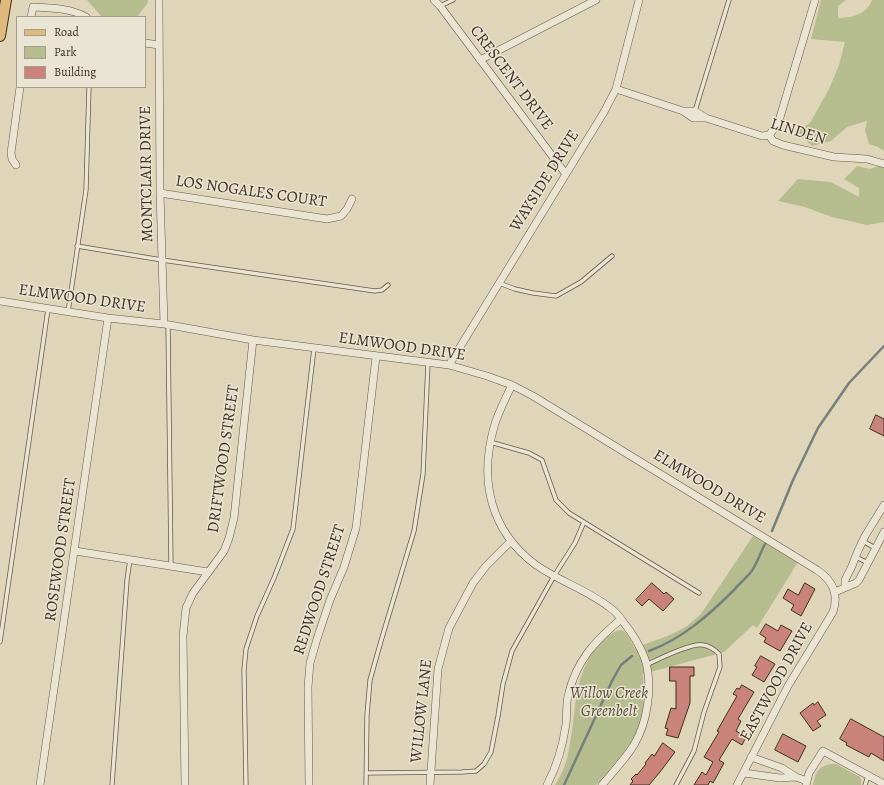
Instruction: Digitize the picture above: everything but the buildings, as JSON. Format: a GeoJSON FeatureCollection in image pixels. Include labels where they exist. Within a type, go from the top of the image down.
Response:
{"type":"FeatureCollection","features":[{"type":"Feature","properties":{"kind":"main road"},"geometry":{"type":"LineString","coordinates":[[0,36],[6,0]]}},
{"type":"Feature","properties":{"kind":"street","name":"MONTCLAIR DRIVE"},"geometry":{"type":"LineString","coordinates":[[159,0],[160,193],[166,325]]}},
{"type":"Feature","properties":{"kind":"street","name":"CRESCENT DRIVE"},"geometry":{"type":"LineString","coordinates":[[434,0],[566,173]]}},
{"type":"Feature","properties":{"kind":"street"},"geometry":{"type":"LineString","coordinates":[[480,60],[596,0]]}},
{"type":"Feature","properties":{"kind":"street","name":"WAYSIDE DRIVE"},"geometry":{"type":"LineString","coordinates":[[449,365],[604,112],[616,89],[638,0]]}},
{"type":"Feature","properties":{"kind":"street"},"geometry":{"type":"LineString","coordinates":[[769,135],[778,124],[815,0]]}},
{"type":"Feature","properties":{"kind":"street"},"geometry":{"type":"LineString","coordinates":[[31,16],[33,7],[66,10],[79,13],[84,16]]}},
{"type":"Feature","properties":{"kind":"street"},"geometry":{"type":"LineString","coordinates":[[146,43],[159,45]]}},
{"type":"Feature","properties":{"kind":"street"},"geometry":{"type":"LineString","coordinates":[[16,165],[12,159],[12,153],[20,88]]}},
{"type":"Feature","properties":{"kind":"street","name":"LINDEN"},"geometry":{"type":"LineString","coordinates":[[616,89],[682,111],[693,118],[706,118]]}},
{"type":"Feature","properties":{"kind":"street","name":"LINDEN"},"geometry":{"type":"LineString","coordinates":[[682,111],[695,111],[706,118],[762,136],[769,135],[773,141],[783,145],[834,157],[868,159],[884,164]]}},
{"type":"Feature","properties":{"kind":"street","name":"LOS NOGALES COURT"},"geometry":{"type":"LineString","coordinates":[[160,193],[327,219],[341,216],[352,199]]}},
{"type":"Feature","properties":{"kind":"street","name":"ELMWOOD DRIVE"},"geometry":{"type":"LineString","coordinates":[[0,301],[108,318],[166,325],[253,340],[449,365],[487,376],[512,385],[540,400],[817,570],[828,578],[833,586],[834,592]]}},
{"type":"Feature","properties":{"kind":"street","name":"ROSEWOOD STREET"},"geometry":{"type":"LineString","coordinates":[[40,785],[108,318]]}},
{"type":"Feature","properties":{"kind":"street","name":"DRIFTWOOD STREET"},"geometry":{"type":"LineString","coordinates":[[185,785],[183,636],[186,608],[193,593],[224,551],[234,518],[253,340]]}},
{"type":"Feature","properties":{"kind":"street","name":"REDWOOD STREET"},"geometry":{"type":"LineString","coordinates":[[309,785],[308,687],[310,663],[330,600],[344,567],[356,528],[376,356]]}},
{"type":"Feature","properties":{"kind":"street"},"geometry":{"type":"LineString","coordinates":[[512,385],[494,426],[490,442],[488,461],[490,501],[498,520],[511,542],[536,564],[554,576],[596,598],[611,608],[621,619],[637,642],[646,665],[649,688],[647,708],[642,727],[634,744],[620,764],[602,785]]}},
{"type":"Feature","properties":{"kind":"street"},"geometry":{"type":"LineString","coordinates":[[845,587],[845,580],[863,541],[884,505]]}},
{"type":"Feature","properties":{"kind":"street"},"geometry":{"type":"LineString","coordinates":[[834,592],[856,583],[884,532]]}},
{"type":"Feature","properties":{"kind":"street","name":"WILLOW LANE"},"geometry":{"type":"LineString","coordinates":[[430,785],[438,669],[449,628],[473,582],[486,566],[511,542]]}},
{"type":"Feature","properties":{"kind":"street"},"geometry":{"type":"LineString","coordinates":[[75,551],[208,572]]}},
{"type":"Feature","properties":{"kind":"street","name":"EASTWOOD DRIVE"},"geometry":{"type":"LineString","coordinates":[[737,785],[788,686],[832,612],[835,599],[834,592]]}},
{"type":"Feature","properties":{"kind":"street"},"geometry":{"type":"LineString","coordinates":[[547,785],[555,769],[562,747],[568,698],[573,677],[584,656],[602,635],[621,619]]}},
{"type":"Feature","properties":{"kind":"street"},"geometry":{"type":"LineString","coordinates":[[751,757],[782,768],[807,783],[809,773],[823,751],[884,784]]}},
{"type":"Feature","properties":{"kind":"street"},"geometry":{"type":"LineString","coordinates":[[744,773],[780,778],[796,777]]}},
{"type":"Feature","properties":{"kind":"lane"},"geometry":{"type":"LineString","coordinates":[[440,6],[453,0]]}},
{"type":"Feature","properties":{"kind":"lane"},"geometry":{"type":"LineString","coordinates":[[695,111],[729,0]]}},
{"type":"Feature","properties":{"kind":"lane"},"geometry":{"type":"LineString","coordinates":[[68,312],[86,190],[89,88]]}},
{"type":"Feature","properties":{"kind":"lane"},"geometry":{"type":"LineString","coordinates":[[77,246],[375,291],[382,290],[388,285]]}},
{"type":"Feature","properties":{"kind":"lane"},"geometry":{"type":"LineString","coordinates":[[499,283],[527,292],[556,296],[581,282],[612,256]]}},
{"type":"Feature","properties":{"kind":"lane"},"geometry":{"type":"LineString","coordinates":[[0,642],[48,309]]}},
{"type":"Feature","properties":{"kind":"lane"},"geometry":{"type":"LineString","coordinates":[[166,325],[171,566]]}},
{"type":"Feature","properties":{"kind":"lane"},"geometry":{"type":"LineString","coordinates":[[246,785],[244,670],[246,649],[257,616],[293,529],[314,348]]}},
{"type":"Feature","properties":{"kind":"lane"},"geometry":{"type":"LineString","coordinates":[[366,785],[367,716],[370,680],[380,641],[414,531],[423,474],[428,363]]}},
{"type":"Feature","properties":{"kind":"lane"},"geometry":{"type":"LineString","coordinates":[[490,442],[529,453],[542,460],[556,500],[569,513],[699,593]]}},
{"type":"Feature","properties":{"kind":"lane"},"geometry":{"type":"LineString","coordinates":[[366,773],[476,771],[484,764],[490,752],[503,684],[512,651],[554,576],[575,543],[584,522]]}},
{"type":"Feature","properties":{"kind":"lane"},"geometry":{"type":"LineString","coordinates":[[863,541],[875,548]]}},
{"type":"Feature","properties":{"kind":"lane"},"geometry":{"type":"LineString","coordinates":[[856,557],[868,563]]}},
{"type":"Feature","properties":{"kind":"lane"},"geometry":{"type":"LineString","coordinates":[[112,785],[127,580],[130,560]]}},
{"type":"Feature","properties":{"kind":"lane"},"geometry":{"type":"LineString","coordinates":[[646,665],[689,647],[702,644],[713,648],[719,654],[720,667],[704,712],[694,751],[676,785]]}},
{"type":"Feature","properties":{"kind":"lane"},"geometry":{"type":"LineString","coordinates":[[865,785],[868,776]]}},
{"type":"Feature","properties":{"kind":"green space"},"geometry":{"type":"Polygon","coordinates":[[[87,0],[148,0],[147,4],[138,16],[101,16],[87,0]]]}},
{"type":"Feature","properties":{"kind":"green space"},"geometry":{"type":"Polygon","coordinates":[[[821,0],[846,0],[838,6],[838,18],[854,16],[863,12],[870,5],[872,0],[884,0],[884,151],[869,144],[865,130],[867,121],[847,127],[831,141],[812,146],[797,131],[810,123],[829,89],[839,65],[845,42],[811,39],[821,0]]]}},
{"type":"Feature","properties":{"kind":"green space"},"geometry":{"type":"Polygon","coordinates":[[[857,166],[870,169],[879,166],[884,168],[884,222],[867,225],[832,217],[805,207],[778,201],[798,179],[831,182],[859,197],[859,188],[844,179],[857,166]]]}},
{"type":"Feature","properties":{"kind":"green space","name":"Willow Creek Greenbelt"},"geometry":{"type":"Polygon","coordinates":[[[753,536],[798,562],[757,628],[753,625],[724,652],[643,674],[644,701],[641,721],[631,743],[620,758],[596,785],[555,785],[563,770],[567,758],[577,692],[581,677],[595,649],[607,637],[621,630],[627,634],[635,648],[670,635],[687,626],[701,614],[753,536]]]}},
{"type":"Feature","properties":{"kind":"green space"},"geometry":{"type":"Polygon","coordinates":[[[836,764],[860,777],[861,785],[813,785],[818,770],[824,766],[836,764]]]}},
{"type":"Feature","properties":{"kind":"waterway"},"geometry":{"type":"LineString","coordinates":[[772,531],[793,480],[818,428],[849,383],[884,346]]}},
{"type":"Feature","properties":{"kind":"waterway"},"geometry":{"type":"LineString","coordinates":[[649,651],[684,633],[715,608],[751,572],[765,544]]}},
{"type":"Feature","properties":{"kind":"waterway"},"geometry":{"type":"LineString","coordinates":[[564,785],[612,681],[621,665],[632,656]]}}]}
